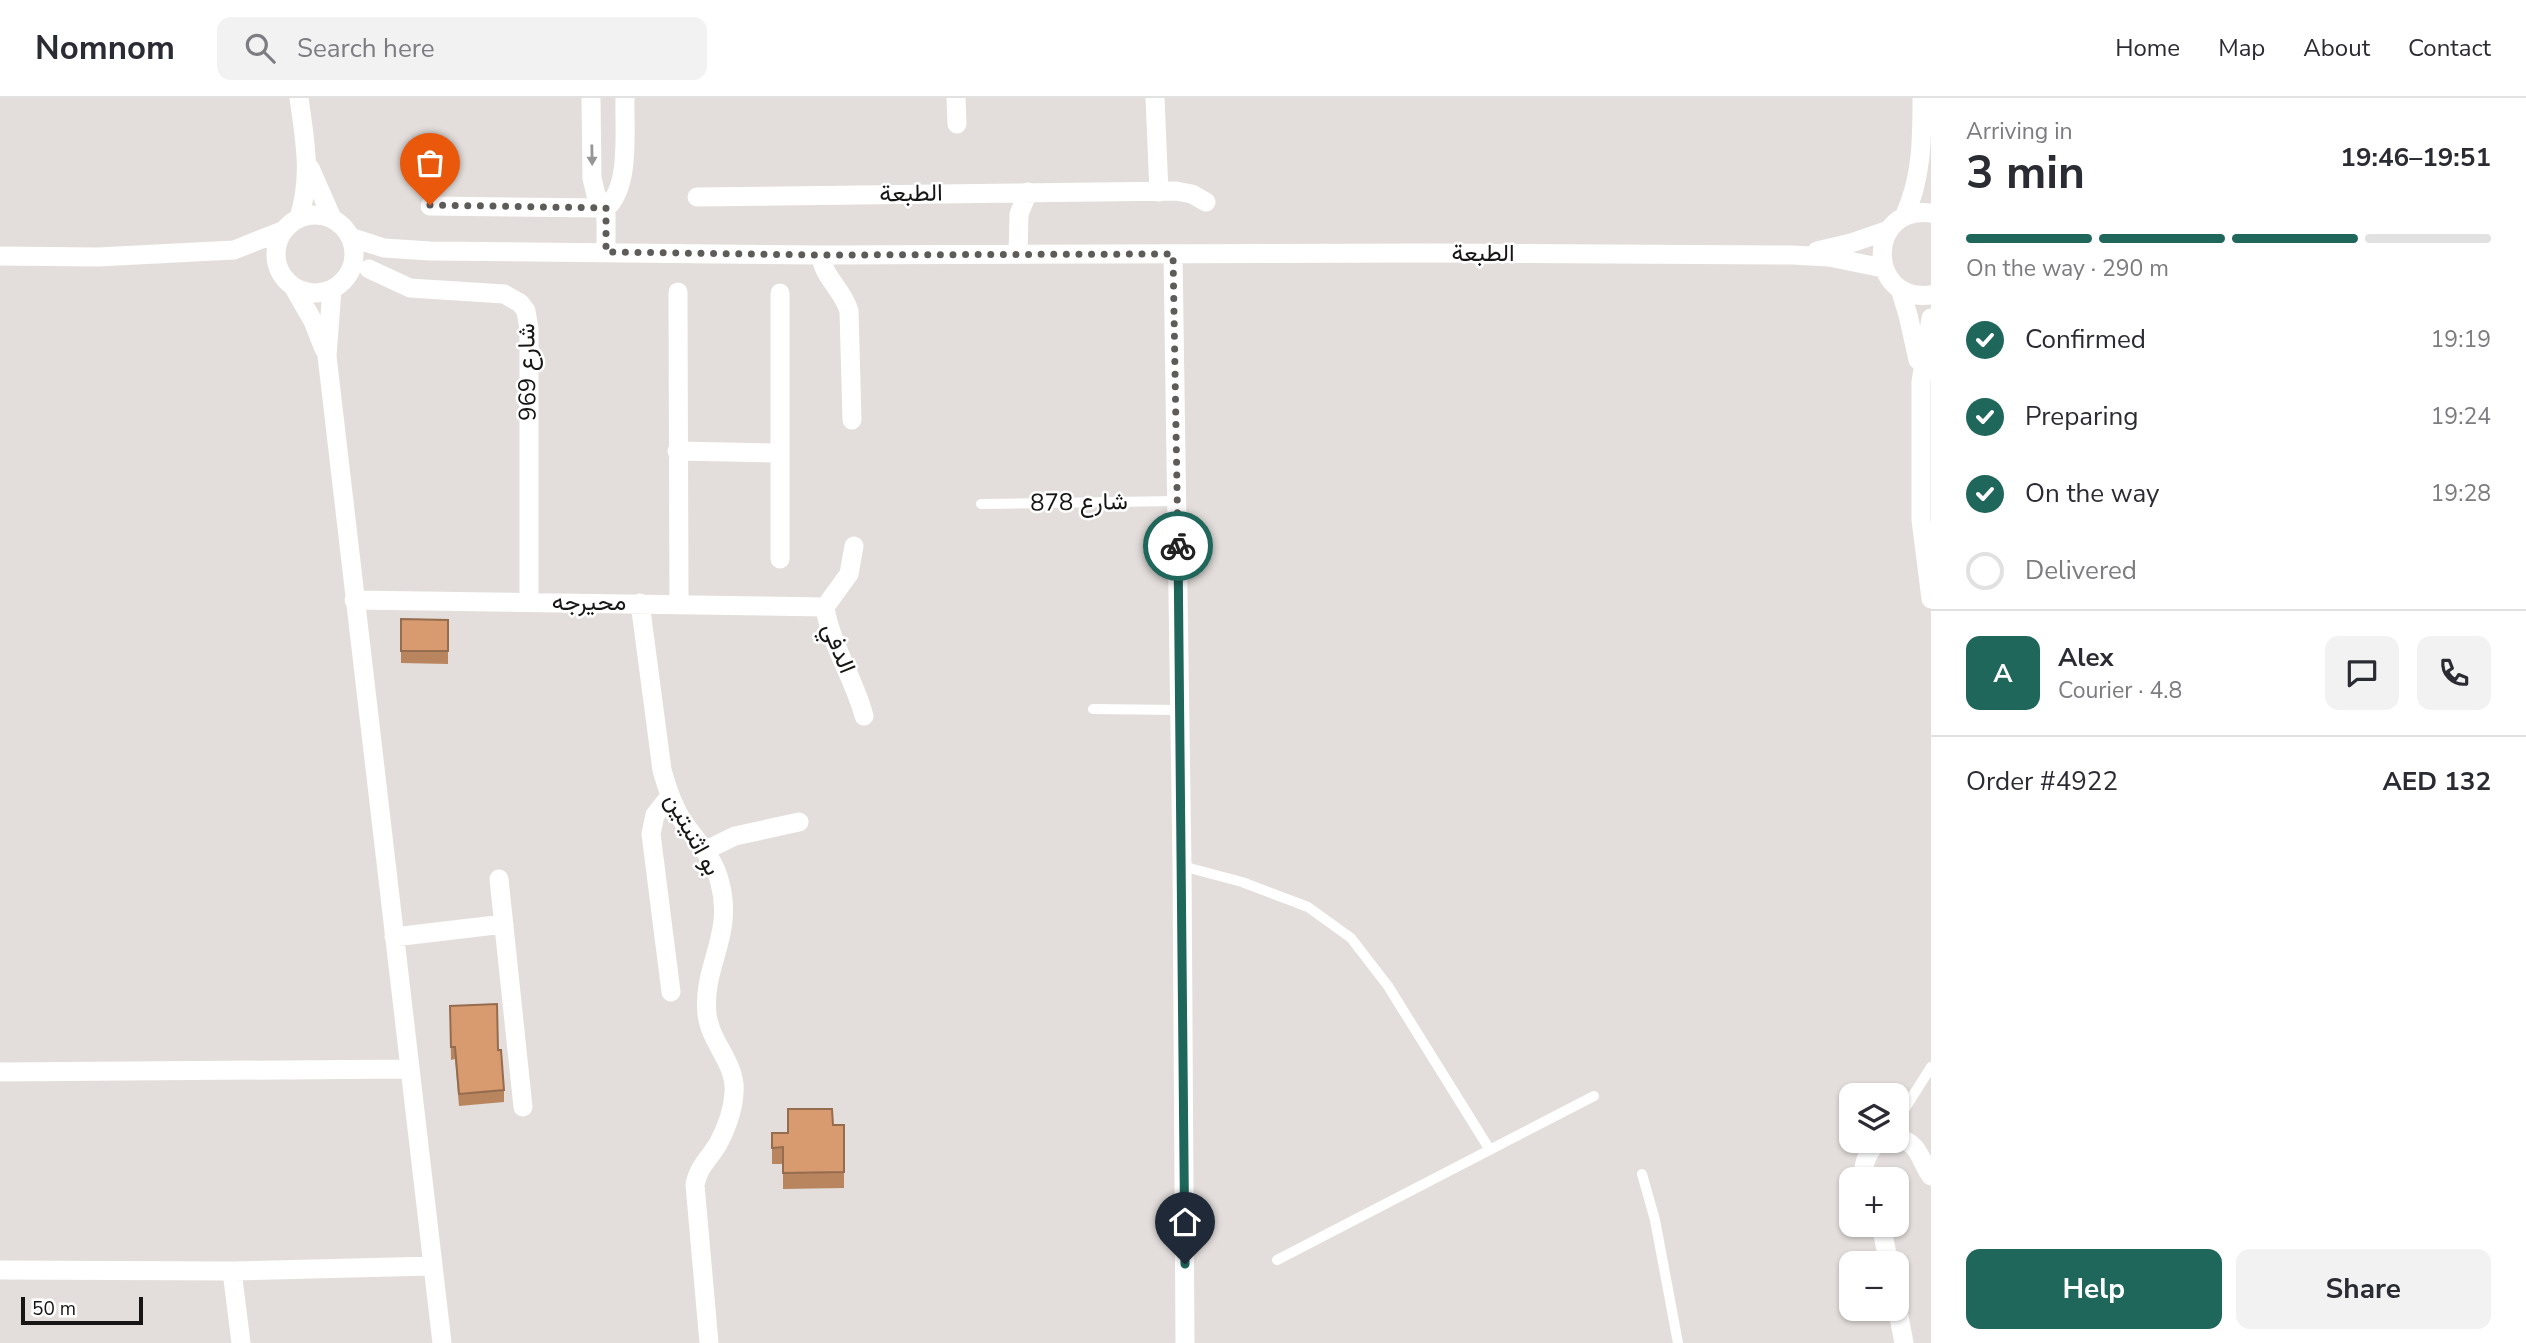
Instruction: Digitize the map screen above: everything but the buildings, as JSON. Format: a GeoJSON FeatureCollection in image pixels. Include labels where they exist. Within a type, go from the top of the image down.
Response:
{"type":"FeatureCollection","features":[{"type":"Feature","properties":{"kind":"street"},"geometry":{"type":"LineString","coordinates":[[299,98],[308,164],[306,191],[299,218]]}},
{"type":"Feature","properties":{"kind":"street"},"geometry":{"type":"LineString","coordinates":[[591,98],[592,178],[596,195],[606,208],[606,252]]}},
{"type":"Feature","properties":{"kind":"street"},"geometry":{"type":"LineString","coordinates":[[430,205],[606,208],[613,203],[621,188],[625,98]]}},
{"type":"Feature","properties":{"kind":"street"},"geometry":{"type":"LineString","coordinates":[[956,98],[957,124]]}},
{"type":"Feature","properties":{"kind":"street"},"geometry":{"type":"LineString","coordinates":[[1154,98],[1159,191]]}},
{"type":"Feature","properties":{"kind":"street"},"geometry":{"type":"LineString","coordinates":[[1904,217],[1918,181],[1922,142],[1922,98]]}},
{"type":"Feature","properties":{"kind":"street"},"geometry":{"type":"LineString","coordinates":[[1922,142],[1931,182]]}},
{"type":"Feature","properties":{"kind":"street"},"geometry":{"type":"LineString","coordinates":[[308,164],[332,218]]}},
{"type":"Feature","properties":{"kind":"street"},"geometry":{"type":"LineString","coordinates":[[1018,254],[1019,214],[1028,191]]}},
{"type":"Feature","properties":{"kind":"street","name":"الطبعة"},"geometry":{"type":"LineString","coordinates":[[697,197],[1159,191],[1184,192],[1206,202]]}},
{"type":"Feature","properties":{"kind":"street"},"geometry":{"type":"LineString","coordinates":[[1792,255],[1851,243],[1889,230],[1904,217],[1914,213],[1931,213]]}},
{"type":"Feature","properties":{"kind":"street"},"geometry":{"type":"LineString","coordinates":[[0,256],[98,257],[234,250],[282,231],[299,218],[316,214],[332,218],[343,226],[350,237],[354,258],[339,284],[327,356]]}},
{"type":"Feature","properties":{"kind":"street"},"geometry":{"type":"LineString","coordinates":[[1889,230],[1882,244],[1883,268],[1900,289],[1916,295],[1931,295]]}},
{"type":"Feature","properties":{"kind":"street"},"geometry":{"type":"LineString","coordinates":[[279,273],[275,251],[282,231]]}},
{"type":"Feature","properties":{"kind":"street"},"geometry":{"type":"LineString","coordinates":[[350,237],[373,246],[430,251]]}},
{"type":"Feature","properties":{"kind":"street"},"geometry":{"type":"LineString","coordinates":[[234,250],[252,256],[279,273],[294,288],[313,321],[327,356],[442,1343]]}},
{"type":"Feature","properties":{"kind":"street"},"geometry":{"type":"LineString","coordinates":[[294,288],[313,293],[369,269],[430,251]]}},
{"type":"Feature","properties":{"kind":"street","name":"الطبعة"},"geometry":{"type":"LineString","coordinates":[[430,251],[821,255],[1792,255]]}},
{"type":"Feature","properties":{"kind":"street"},"geometry":{"type":"LineString","coordinates":[[1173,254],[1182,866],[1185,1343]]}},
{"type":"Feature","properties":{"kind":"street"},"geometry":{"type":"LineString","coordinates":[[821,255],[827,276],[844,298],[849,311],[852,420]]}},
{"type":"Feature","properties":{"kind":"street"},"geometry":{"type":"LineString","coordinates":[[1792,255],[1847,260],[1883,268]]}},
{"type":"Feature","properties":{"kind":"street","name":"شارع 969"},"geometry":{"type":"LineString","coordinates":[[369,269],[410,288],[505,294],[520,303],[526,311],[529,602]]}},
{"type":"Feature","properties":{"kind":"street"},"geometry":{"type":"LineString","coordinates":[[1900,289],[1913,332],[1922,382],[1931,599]]}},
{"type":"Feature","properties":{"kind":"street"},"geometry":{"type":"LineString","coordinates":[[678,292],[679,604]]}},
{"type":"Feature","properties":{"kind":"street"},"geometry":{"type":"LineString","coordinates":[[780,293],[780,559]]}},
{"type":"Feature","properties":{"kind":"street"},"geometry":{"type":"LineString","coordinates":[[1922,382],[1931,318]]}},
{"type":"Feature","properties":{"kind":"street"},"geometry":{"type":"LineString","coordinates":[[677,452],[780,453]]}},
{"type":"Feature","properties":{"kind":"street","name":"الدفي"},"geometry":{"type":"LineString","coordinates":[[854,546],[849,574],[825,607],[826,618],[864,716]]}},
{"type":"Feature","properties":{"kind":"street","name":"محيرجه"},"geometry":{"type":"LineString","coordinates":[[354,600],[825,607]]}},
{"type":"Feature","properties":{"kind":"street","name":"بو اثنيتين"},"geometry":{"type":"LineString","coordinates":[[640,603],[662,770],[670,796],[683,821],[706,850],[720,881],[725,916],[708,989],[707,1017],[716,1044],[732,1071],[735,1092],[725,1130],[700,1167],[695,1185],[709,1343]]}},
{"type":"Feature","properties":{"kind":"street"},"geometry":{"type":"LineString","coordinates":[[670,796],[655,816],[651,834],[671,992]]}},
{"type":"Feature","properties":{"kind":"street"},"geometry":{"type":"LineString","coordinates":[[706,850],[735,836],[799,822]]}},
{"type":"Feature","properties":{"kind":"street"},"geometry":{"type":"LineString","coordinates":[[499,879],[523,1107]]}},
{"type":"Feature","properties":{"kind":"street"},"geometry":{"type":"LineString","coordinates":[[394,937],[504,924]]}},
{"type":"Feature","properties":{"kind":"street"},"geometry":{"type":"LineString","coordinates":[[0,1073],[409,1069]]}},
{"type":"Feature","properties":{"kind":"street"},"geometry":{"type":"LineString","coordinates":[[1909,1143],[1921,1153],[1931,1176]]}},
{"type":"Feature","properties":{"kind":"street"},"geometry":{"type":"LineString","coordinates":[[0,1270],[232,1271],[433,1266]]}},
{"type":"Feature","properties":{"kind":"street"},"geometry":{"type":"LineString","coordinates":[[232,1271],[241,1343]]}},
{"type":"Feature","properties":{"kind":"street"},"geometry":{"type":"LineString","coordinates":[[1900,1321],[1904,1343]]}},
{"type":"Feature","properties":{"kind":"lane","name":"شارع 878"},"geometry":{"type":"LineString","coordinates":[[981,503],[1177,501]]}},
{"type":"Feature","properties":{"kind":"lane"},"geometry":{"type":"LineString","coordinates":[[1093,709],[1180,710]]}},
{"type":"Feature","properties":{"kind":"lane"},"geometry":{"type":"LineString","coordinates":[[1182,866],[1242,881],[1308,907],[1351,938],[1388,986],[1490,1150]]}},
{"type":"Feature","properties":{"kind":"lane"},"geometry":{"type":"LineString","coordinates":[[1909,1102],[1931,1067]]}},
{"type":"Feature","properties":{"kind":"lane"},"geometry":{"type":"LineString","coordinates":[[1277,1260],[1594,1096]]}},
{"type":"Feature","properties":{"kind":"lane"},"geometry":{"type":"LineString","coordinates":[[1642,1174],[1655,1220],[1678,1343]]}},
{"type":"Feature","properties":{"kind":"way so far"},"geometry":{"type":"LineString","coordinates":[[430,205],[606,208],[606,252],[821,255],[1173,254],[1178,546]]}},
{"type":"Feature","properties":{"kind":"route"},"geometry":{"type":"LineString","coordinates":[[1178,546],[1185,1264]]}}]}
